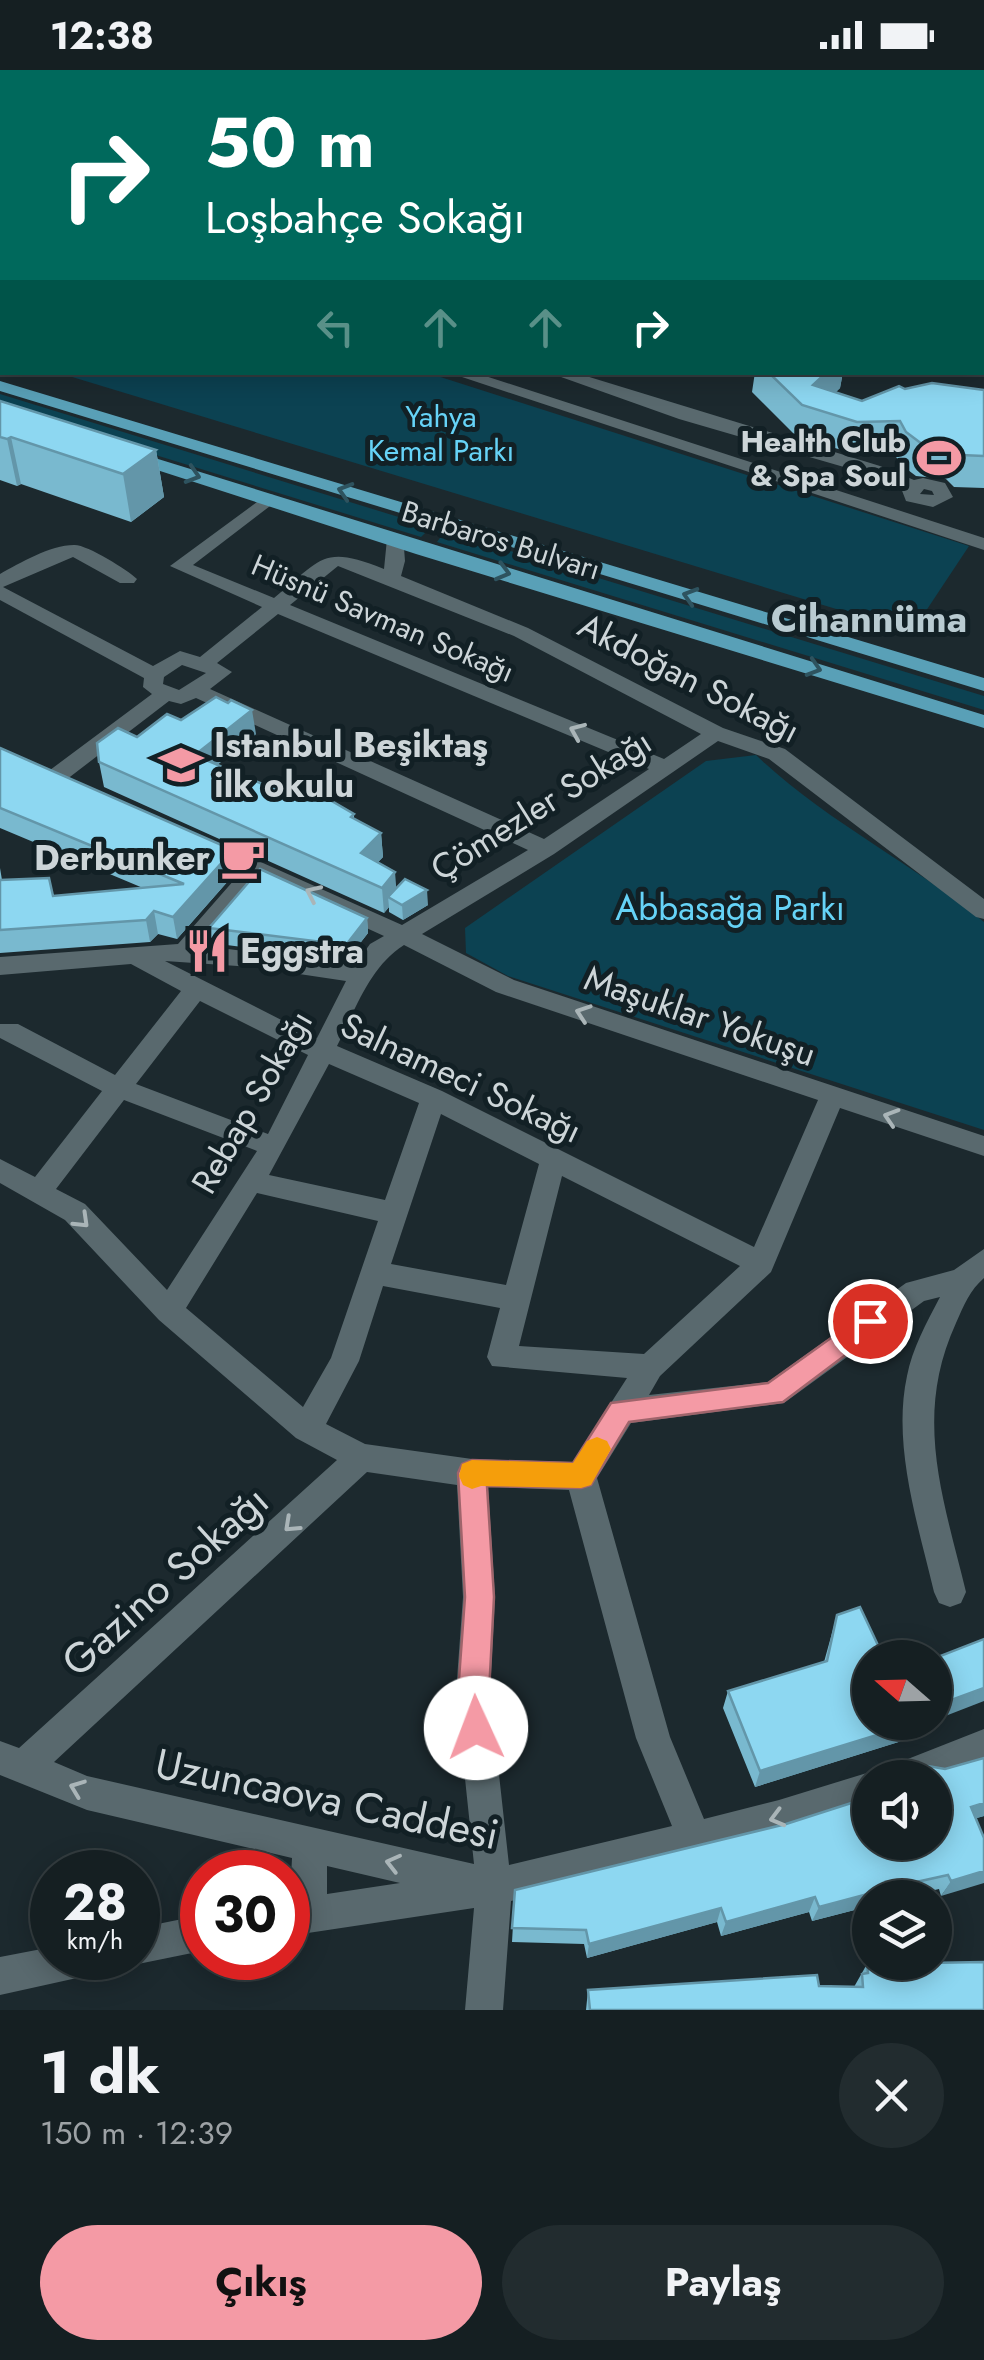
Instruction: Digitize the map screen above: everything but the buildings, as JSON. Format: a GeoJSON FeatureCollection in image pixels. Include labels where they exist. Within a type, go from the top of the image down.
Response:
{"type":"FeatureCollection","features":[{"type":"Feature","properties":{"kind":"main road"},"geometry":{"type":"LineString","coordinates":[[23,375],[35,398]]}},
{"type":"Feature","properties":{"kind":"main road","name":"Barbaros Bulvarı"},"geometry":{"type":"LineString","coordinates":[[0,386],[984,685]]}},
{"type":"Feature","properties":{"kind":"main road","name":"Barbaros Bulvarı"},"geometry":{"type":"LineString","coordinates":[[106,447],[984,722]]}},
{"type":"Feature","properties":{"kind":"street"},"geometry":{"type":"LineString","coordinates":[[465,375],[984,544]]}},
{"type":"Feature","properties":{"kind":"street"},"geometry":{"type":"LineString","coordinates":[[563,375],[874,470],[917,494],[908,518]]}},
{"type":"Feature","properties":{"kind":"street","name":"Hüsnü Savman Sokağı"},"geometry":{"type":"LineString","coordinates":[[268,499],[179,566],[667,768]]}},
{"type":"Feature","properties":{"kind":"street"},"geometry":{"type":"LineString","coordinates":[[390,577],[396,539]]}},
{"type":"Feature","properties":{"kind":"street"},"geometry":{"type":"LineString","coordinates":[[0,582],[31,565],[75,550],[127,579]]}},
{"type":"Feature","properties":{"kind":"street","name":"Akdoğan Sokağı"},"geometry":{"type":"LineString","coordinates":[[276,606],[334,560],[346,560],[521,632],[716,733],[777,754],[984,911]]}},
{"type":"Feature","properties":{"kind":"street"},"geometry":{"type":"LineString","coordinates":[[0,592],[160,684],[181,698],[198,691],[222,672],[180,657],[160,684],[54,778]]}},
{"type":"Feature","properties":{"kind":"street"},"geometry":{"type":"LineString","coordinates":[[203,664],[276,606]]}},
{"type":"Feature","properties":{"kind":"street"},"geometry":{"type":"LineString","coordinates":[[198,691],[546,849]]}},
{"type":"Feature","properties":{"kind":"street","name":"Çömezler Sokağı"},"geometry":{"type":"LineString","coordinates":[[401,934],[546,849],[716,733]]}},
{"type":"Feature","properties":{"kind":"street"},"geometry":{"type":"LineString","coordinates":[[28,766],[78,790]]}},
{"type":"Feature","properties":{"kind":"street","name":"Maşuklar Yokuşu"},"geometry":{"type":"LineString","coordinates":[[192,839],[505,986],[984,1146]]}},
{"type":"Feature","properties":{"kind":"street"},"geometry":{"type":"LineString","coordinates":[[184,953],[258,868]]}},
{"type":"Feature","properties":{"kind":"street","name":"Rebap Sokağı"},"geometry":{"type":"LineString","coordinates":[[169,1311],[274,1147],[361,975],[378,950],[401,934]]}},
{"type":"Feature","properties":{"kind":"street"},"geometry":{"type":"LineString","coordinates":[[0,966],[184,953],[252,958],[361,975]]}},
{"type":"Feature","properties":{"kind":"street","name":"Salnameci Sokağı"},"geometry":{"type":"LineString","coordinates":[[132,954],[324,1052],[434,1098],[761,1264]]}},
{"type":"Feature","properties":{"kind":"street"},"geometry":{"type":"LineString","coordinates":[[40,1190],[196,989]]}},
{"type":"Feature","properties":{"kind":"street"},"geometry":{"type":"LineString","coordinates":[[9,1031],[121,1089],[274,1147]]}},
{"type":"Feature","properties":{"kind":"street"},"geometry":{"type":"LineString","coordinates":[[695,1838],[653,1738],[581,1476],[650,1367],[761,1264],[832,1097]]}},
{"type":"Feature","properties":{"kind":"street"},"geometry":{"type":"LineString","coordinates":[[307,1430],[344,1361],[434,1098]]}},
{"type":"Feature","properties":{"kind":"street"},"geometry":{"type":"LineString","coordinates":[[553,1159],[502,1357],[650,1367]]}},
{"type":"Feature","properties":{"kind":"street"},"geometry":{"type":"LineString","coordinates":[[0,1170],[75,1212],[169,1311],[307,1430],[361,1457],[472,1473],[581,1476]]}},
{"type":"Feature","properties":{"kind":"street"},"geometry":{"type":"LineString","coordinates":[[250,1181],[396,1214]]}},
{"type":"Feature","properties":{"kind":"street"},"geometry":{"type":"LineString","coordinates":[[621,1411],[774,1394],[916,1292],[973,1270]]}},
{"type":"Feature","properties":{"kind":"street"},"geometry":{"type":"LineString","coordinates":[[950,1592],[927,1485],[919,1423],[921,1376],[973,1270]]}},
{"type":"Feature","properties":{"kind":"street"},"geometry":{"type":"LineString","coordinates":[[374,1273],[517,1300]]}},
{"type":"Feature","properties":{"kind":"street","name":"Gazino Sokağı"},"geometry":{"type":"LineString","coordinates":[[12,1762],[361,1457]]}},
{"type":"Feature","properties":{"kind":"street"},"geometry":{"type":"LineString","coordinates":[[472,1473],[480,1597],[474,1693],[494,1887],[484,2010]]}},
{"type":"Feature","properties":{"kind":"street"},"geometry":{"type":"LineString","coordinates":[[948,1760],[984,1746]]}},
{"type":"Feature","properties":{"kind":"street","name":"Uzuncaova Caddesi"},"geometry":{"type":"LineString","coordinates":[[12,1762],[88,1793],[494,1887],[780,1818],[852,1795]]}},
{"type":"Feature","properties":{"kind":"street"},"geometry":{"type":"LineString","coordinates":[[309,1850],[310,1843]]}},
{"type":"Feature","properties":{"kind":"street"},"geometry":{"type":"LineString","coordinates":[[310,1914],[494,1887]]}},
{"type":"Feature","properties":{"kind":"street"},"geometry":{"type":"LineString","coordinates":[[0,1976],[30,1970]]}},
{"type":"Feature","properties":{"kind":"green space","name":"Yahya Kemal Parkı"},"geometry":{"type":"Polygon","coordinates":[[[66,375],[434,375],[969,546],[912,632],[66,375]]]}},
{"type":"Feature","properties":{"kind":"green space"},"geometry":{"type":"Polygon","coordinates":[[[0,394],[431,527],[421,537],[0,407],[0,394]]]}},
{"type":"Feature","properties":{"kind":"green space"},"geometry":{"type":"Polygon","coordinates":[[[445,531],[984,696],[984,710],[437,542],[445,531]]]}},
{"type":"Feature","properties":{"kind":"green space","name":"Abbasağa Parkı"},"geometry":{"type":"Polygon","coordinates":[[[756,755],[810,800],[984,922],[984,1130],[508,976],[466,953],[465,928],[706,761],[756,755]]]}},
{"type":"Feature","properties":{"kind":"slow traffic"},"geometry":{"type":"LineString","coordinates":[[472,1476],[581,1476],[597,1449]]}},
{"type":"Feature","properties":{"kind":"place","name":"Health Club & Spa Soul"},"geometry":{"type":"Point","coordinates":[939,458]}},
{"type":"Feature","properties":{"kind":"place","name":"Istanbul Beşiktaş ilk okulu"},"geometry":{"type":"Point","coordinates":[181,765]}},
{"type":"Feature","properties":{"kind":"place","name":"Derbunker"},"geometry":{"type":"Point","coordinates":[243,858]}},
{"type":"Feature","properties":{"kind":"place","name":"Eggstra"},"geometry":{"type":"Point","coordinates":[207,951]}},
{"type":"Feature","properties":{"kind":"district","name":"Cihannüma"},"geometry":{"type":"Point","coordinates":[869,618]}},
{"type":"Feature","properties":{"kind":"route"},"geometry":{"type":"LineString","coordinates":[[476,1728],[474,1693],[480,1597],[472,1473],[581,1476],[621,1411],[774,1394],[870,1321]]}}]}
